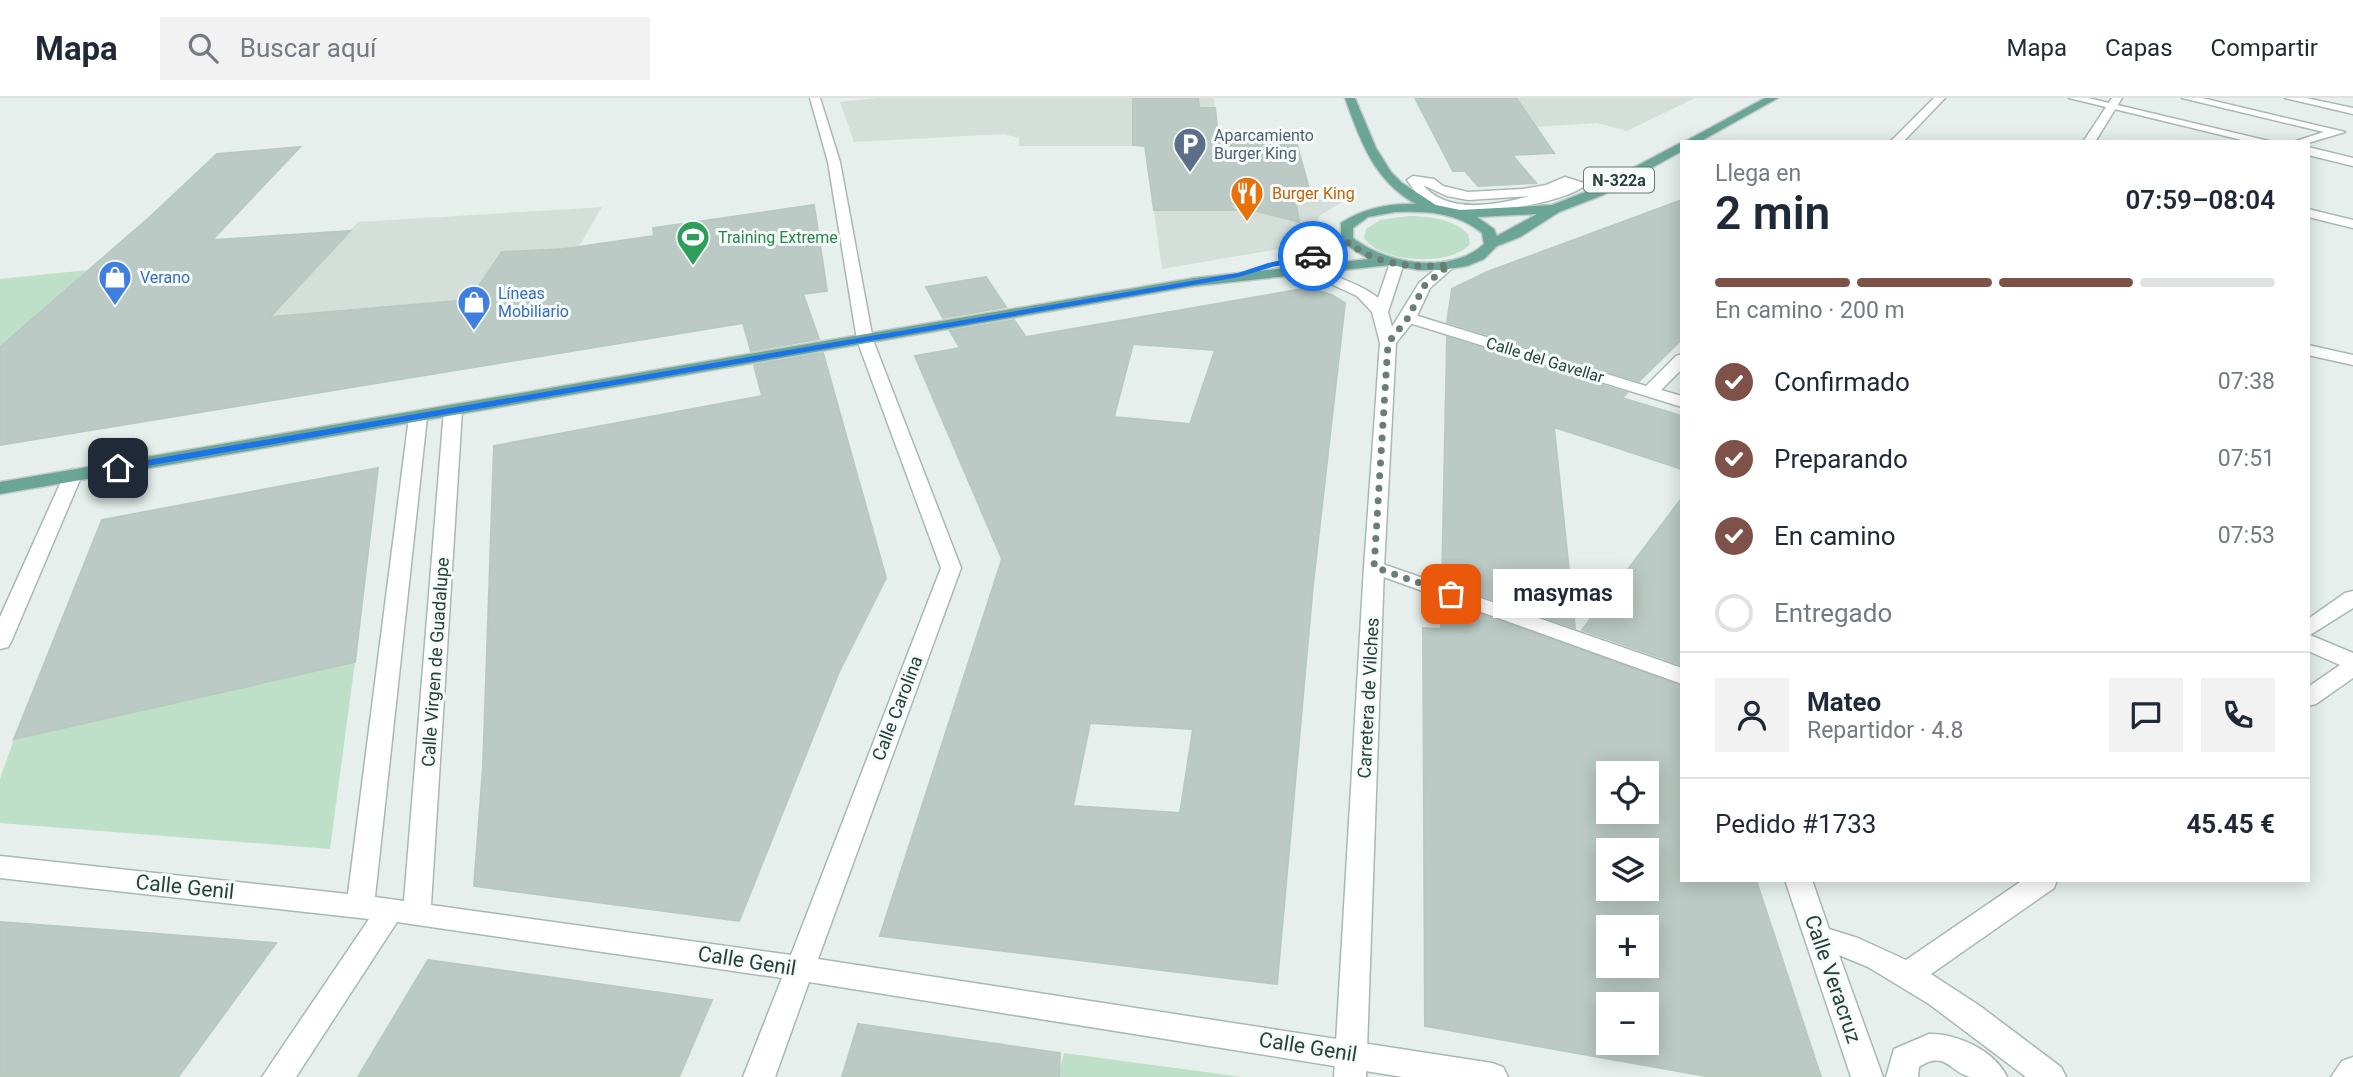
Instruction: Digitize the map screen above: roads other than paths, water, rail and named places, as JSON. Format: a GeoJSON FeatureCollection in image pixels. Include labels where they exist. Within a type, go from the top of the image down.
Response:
{"type":"FeatureCollection","features":[{"type":"Feature","properties":{"kind":"main road"},"geometry":{"type":"LineString","coordinates":[[1350,98],[1379,168],[1414,199],[1438,210]]}},
{"type":"Feature","properties":{"kind":"main road"},"geometry":{"type":"LineString","coordinates":[[1694,140],[1773,98]]}},
{"type":"Feature","properties":{"kind":"main road","name":"N-322a"},"geometry":{"type":"LineString","coordinates":[[0,488],[1239,275],[1393,262],[1449,265],[1477,257],[1487,251],[1492,243],[1515,234],[1554,209],[1598,192],[1680,147]]}},
{"type":"Feature","properties":{"kind":"main road"},"geometry":{"type":"LineString","coordinates":[[1376,200],[1379,168]]}},
{"type":"Feature","properties":{"kind":"main road","name":"N-322a"},"geometry":{"type":"LineString","coordinates":[[1338,248],[1346,226],[1376,200],[1403,207],[1457,214],[1554,209]]}},
{"type":"Feature","properties":{"kind":"main road","name":"N-322a"},"geometry":{"type":"LineString","coordinates":[[1457,214],[1484,228],[1490,234],[1492,243]]}},
{"type":"Feature","properties":{"kind":"main road","name":"N-322a"},"geometry":{"type":"LineString","coordinates":[[1239,275],[1338,248],[1393,262]]}},
{"type":"Feature","properties":{"kind":"street","name":"Calle Carolina"},"geometry":{"type":"LineString","coordinates":[[759,1077],[951,568],[865,340],[834,162],[818,98]]}},
{"type":"Feature","properties":{"kind":"street"},"geometry":{"type":"LineString","coordinates":[[1898,140],[1940,98]]}},
{"type":"Feature","properties":{"kind":"street"},"geometry":{"type":"LineString","coordinates":[[2074,98],[2115,102],[2259,140]]}},
{"type":"Feature","properties":{"kind":"street"},"geometry":{"type":"LineString","coordinates":[[2187,98],[2339,132]]}},
{"type":"Feature","properties":{"kind":"street"},"geometry":{"type":"LineString","coordinates":[[2290,98],[2353,111]]}},
{"type":"Feature","properties":{"kind":"street"},"geometry":{"type":"LineString","coordinates":[[2336,98],[2353,104]]}},
{"type":"Feature","properties":{"kind":"street"},"geometry":{"type":"LineString","coordinates":[[2091,140],[2115,102]]}},
{"type":"Feature","properties":{"kind":"street"},"geometry":{"type":"LineString","coordinates":[[2308,140],[2353,128]]}},
{"type":"Feature","properties":{"kind":"street"},"geometry":{"type":"LineString","coordinates":[[2310,151],[2353,162]]}},
{"type":"Feature","properties":{"kind":"street"},"geometry":{"type":"LineString","coordinates":[[1413,180],[1430,182],[1434,189],[1442,191],[1492,196],[1549,188],[1566,181],[1581,184],[1531,201],[1473,207],[1432,199],[1423,193],[1413,180]]}},
{"type":"Feature","properties":{"kind":"street"},"geometry":{"type":"LineString","coordinates":[[2310,214],[2353,225]]}},
{"type":"Feature","properties":{"kind":"street"},"geometry":{"type":"LineString","coordinates":[[1380,312],[1393,262]]}},
{"type":"Feature","properties":{"kind":"street"},"geometry":{"type":"LineString","coordinates":[[1388,343],[1408,318],[1424,286],[1449,265]]}},
{"type":"Feature","properties":{"kind":"street"},"geometry":{"type":"LineString","coordinates":[[1282,272],[1306,274],[1340,282],[1372,301],[1380,312]]}},
{"type":"Feature","properties":{"kind":"street","name":"Carretera de Vilches"},"geometry":{"type":"LineString","coordinates":[[1350,1065],[1374,567],[1388,343],[1380,312]]}},
{"type":"Feature","properties":{"kind":"street","name":"Calle del Gavellar"},"geometry":{"type":"LineString","coordinates":[[1408,318],[1680,401]]}},
{"type":"Feature","properties":{"kind":"street"},"geometry":{"type":"LineString","coordinates":[[2310,350],[2353,360]]}},
{"type":"Feature","properties":{"kind":"street"},"geometry":{"type":"LineString","coordinates":[[1649,392],[1680,361]]}},
{"type":"Feature","properties":{"kind":"street","name":"Calle Virgen de Guadalupe"},"geometry":{"type":"LineString","coordinates":[[278,1077],[403,912],[453,410]]}},
{"type":"Feature","properties":{"kind":"street"},"geometry":{"type":"LineString","coordinates":[[360,907],[418,417]]}},
{"type":"Feature","properties":{"kind":"street"},"geometry":{"type":"LineString","coordinates":[[0,642],[73,475]]}},
{"type":"Feature","properties":{"kind":"street"},"geometry":{"type":"LineString","coordinates":[[1374,567],[1680,675]]}},
{"type":"Feature","properties":{"kind":"street"},"geometry":{"type":"LineString","coordinates":[[2310,628],[2353,598]]}},
{"type":"Feature","properties":{"kind":"street"},"geometry":{"type":"LineString","coordinates":[[2310,643],[2353,665],[2310,697]]}},
{"type":"Feature","properties":{"kind":"street","name":"Calle Genil"},"geometry":{"type":"LineString","coordinates":[[0,867],[403,912],[798,969],[1350,1065],[1492,1077]]}},
{"type":"Feature","properties":{"kind":"street","name":"Calle Veracruz"},"geometry":{"type":"LineString","coordinates":[[1799,882],[1867,1077]]}},
{"type":"Feature","properties":{"kind":"street"},"geometry":{"type":"LineString","coordinates":[[1906,976],[2041,882]]}},
{"type":"Feature","properties":{"kind":"street"},"geometry":{"type":"LineString","coordinates":[[1818,938],[1857,949],[1944,998],[2050,1077]]}},
{"type":"Feature","properties":{"kind":"street"},"geometry":{"type":"LineString","coordinates":[[1902,1077],[1905,1059],[1916,1050],[1929,1045],[1948,1048],[1991,1077]]}},
{"type":"Feature","properties":{"kind":"street"},"geometry":{"type":"LineString","coordinates":[[2347,1077],[2353,1071]]}},
{"type":"Feature","properties":{"kind":"place","name":"Aparcamiento Burger King"},"geometry":{"type":"Point","coordinates":[1190,174]}},
{"type":"Feature","properties":{"kind":"place","name":"Burger King"},"geometry":{"type":"Point","coordinates":[1247,223]}},
{"type":"Feature","properties":{"kind":"place","name":"Training Extreme"},"geometry":{"type":"Point","coordinates":[693,267]}},
{"type":"Feature","properties":{"kind":"place","name":"Verano"},"geometry":{"type":"Point","coordinates":[115,307]}},
{"type":"Feature","properties":{"kind":"place","name":"Líneas Mobiliario"},"geometry":{"type":"Point","coordinates":[474,332]}},
{"type":"Feature","properties":{"kind":"place","name":"masymas"},"geometry":{"type":"Point","coordinates":[1451,594]}}]}
